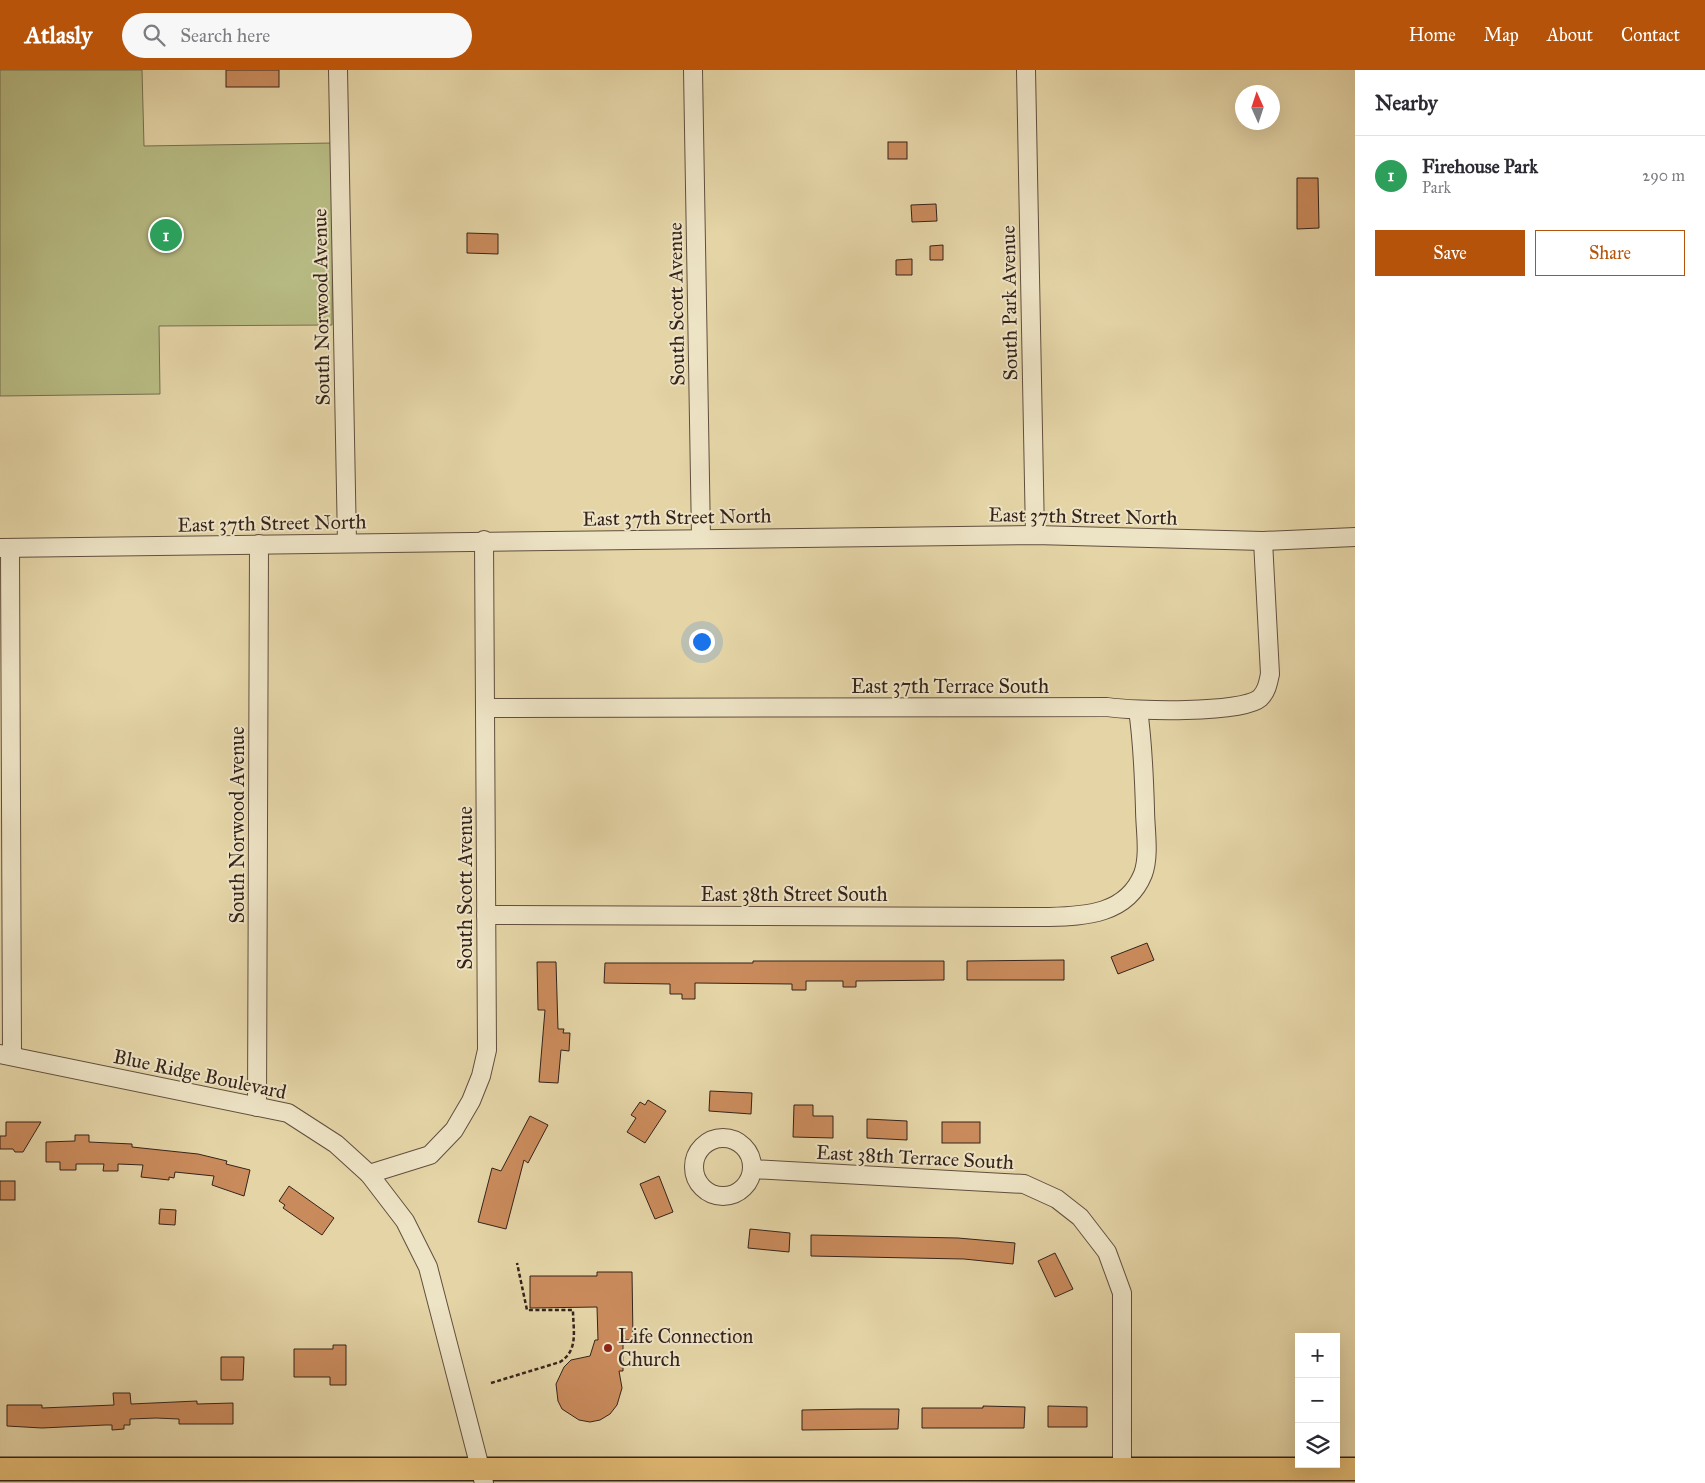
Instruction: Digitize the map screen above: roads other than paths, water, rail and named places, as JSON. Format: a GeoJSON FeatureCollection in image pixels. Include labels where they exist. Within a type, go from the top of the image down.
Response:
{"type":"FeatureCollection","features":[{"type":"Feature","properties":{"kind":"main road"},"geometry":{"type":"LineString","coordinates":[[0,1469],[276,1476],[1355,1469]]}},
{"type":"Feature","properties":{"kind":"street","name":"South Norwood Avenue"},"geometry":{"type":"LineString","coordinates":[[338,70],[347,543]]}},
{"type":"Feature","properties":{"kind":"street","name":"South Scott Avenue"},"geometry":{"type":"LineString","coordinates":[[693,70],[700,538]]}},
{"type":"Feature","properties":{"kind":"street","name":"South Park Avenue"},"geometry":{"type":"LineString","coordinates":[[1026,70],[1035,535]]}},
{"type":"Feature","properties":{"kind":"street","name":"East 37th Street North"},"geometry":{"type":"LineString","coordinates":[[5,548],[484,540],[1035,535],[1263,544],[1355,537]]}},
{"type":"Feature","properties":{"kind":"street","name":"South Scott Avenue"},"geometry":{"type":"LineString","coordinates":[[369,1174],[430,1155],[454,1130],[471,1101],[481,1076],[487,1050],[484,540]]}},
{"type":"Feature","properties":{"kind":"street","name":"South Norwood Avenue"},"geometry":{"type":"LineString","coordinates":[[257,1107],[259,544]]}},
{"type":"Feature","properties":{"kind":"street","name":"East 37th Terrace South"},"geometry":{"type":"LineString","coordinates":[[485,708],[1106,707],[1138,710],[1239,707],[1259,699],[1267,688],[1270,674],[1263,544]]}},
{"type":"Feature","properties":{"kind":"street"},"geometry":{"type":"LineString","coordinates":[[5,548],[6,1055]]}},
{"type":"Feature","properties":{"kind":"street","name":"East 38th Street South"},"geometry":{"type":"LineString","coordinates":[[486,915],[1049,916],[1101,912],[1119,904],[1133,890],[1143,873],[1146,853],[1143,743],[1138,710]]}},
{"type":"Feature","properties":{"kind":"street","name":"Blue Ridge Boulevard"},"geometry":{"type":"LineString","coordinates":[[6,1055],[288,1113],[336,1144],[369,1174],[405,1221],[428,1267],[482,1475]]}},
{"type":"Feature","properties":{"kind":"street","name":"East 38th Terrace South"},"geometry":{"type":"LineString","coordinates":[[752,1169],[1024,1184],[1057,1199],[1080,1217],[1107,1252],[1122,1294],[1122,1471]]}},
{"type":"Feature","properties":{"kind":"place","name":"Firehouse Park"},"geometry":{"type":"Point","coordinates":[166,235]}},
{"type":"Feature","properties":{"kind":"place","name":"Life Connection Church"},"geometry":{"type":"Point","coordinates":[608,1348]}}]}
